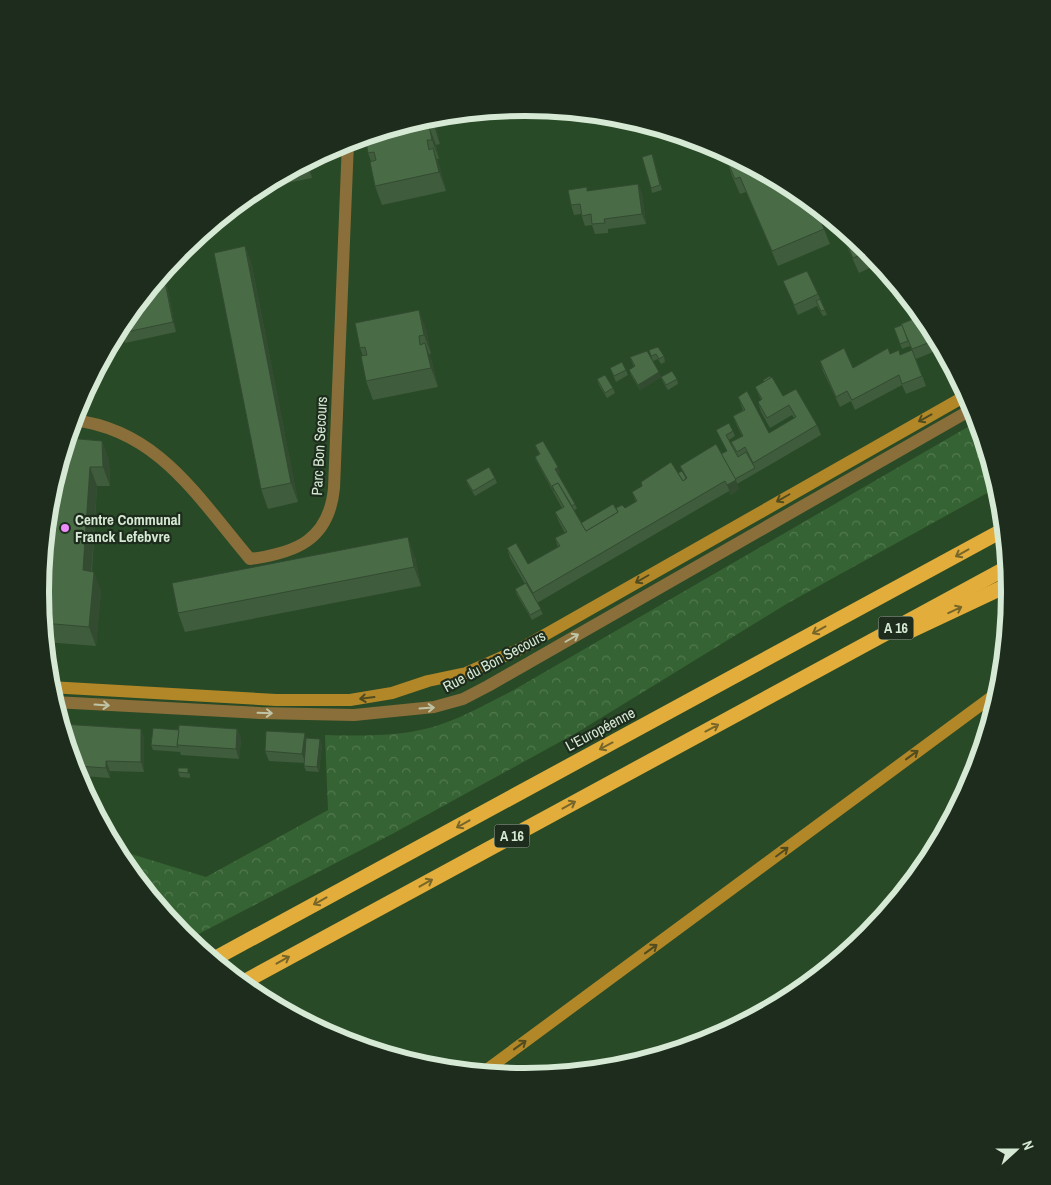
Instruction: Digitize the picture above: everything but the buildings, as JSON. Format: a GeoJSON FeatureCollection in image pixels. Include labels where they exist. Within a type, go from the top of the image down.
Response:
{"type":"FeatureCollection","features":[{"type":"Feature","properties":{"kind":"highway","name":"L'Européenne"},"geometry":{"type":"LineString","coordinates":[[218,957],[998,534]]}},
{"type":"Feature","properties":{"kind":"highway","name":"A 16"},"geometry":{"type":"LineString","coordinates":[[248,980],[1001,571]]}},
{"type":"Feature","properties":{"kind":"highway"},"geometry":{"type":"LineString","coordinates":[[784,689],[1002,588]]}},
{"type":"Feature","properties":{"kind":"main road","name":"Rue du Bon Secours"},"geometry":{"type":"LineString","coordinates":[[58,688],[276,700],[334,701],[379,696],[428,681],[466,673],[520,649],[961,398]]}},
{"type":"Feature","properties":{"kind":"main road"},"geometry":{"type":"LineString","coordinates":[[490,1068],[990,698]]}},
{"type":"Feature","properties":{"kind":"street","name":"Parc Bon Secours"},"geometry":{"type":"LineString","coordinates":[[81,421],[94,423],[121,432],[154,452],[178,474],[250,559],[287,552],[305,543],[317,532],[330,513],[334,488],[348,150]]}},
{"type":"Feature","properties":{"kind":"street","name":"Rue du Bon Secours"},"geometry":{"type":"LineString","coordinates":[[62,702],[321,715],[371,713],[444,705],[488,686],[846,479],[967,412]]}},
{"type":"Feature","properties":{"kind":"street"},"geometry":{"type":"LineString","coordinates":[[839,466],[846,479]]}},
{"type":"Feature","properties":{"kind":"green space"},"geometry":{"type":"Polygon","coordinates":[[[972,425],[991,491],[788,603],[578,732],[394,833],[195,936],[147,883],[126,852],[206,877],[328,810],[325,735],[397,734],[425,729],[467,714],[512,691],[972,425]]]}},
{"type":"Feature","properties":{"kind":"place","name":"Centre Communal Franck Lefebvre"},"geometry":{"type":"Point","coordinates":[65,528]}}]}
